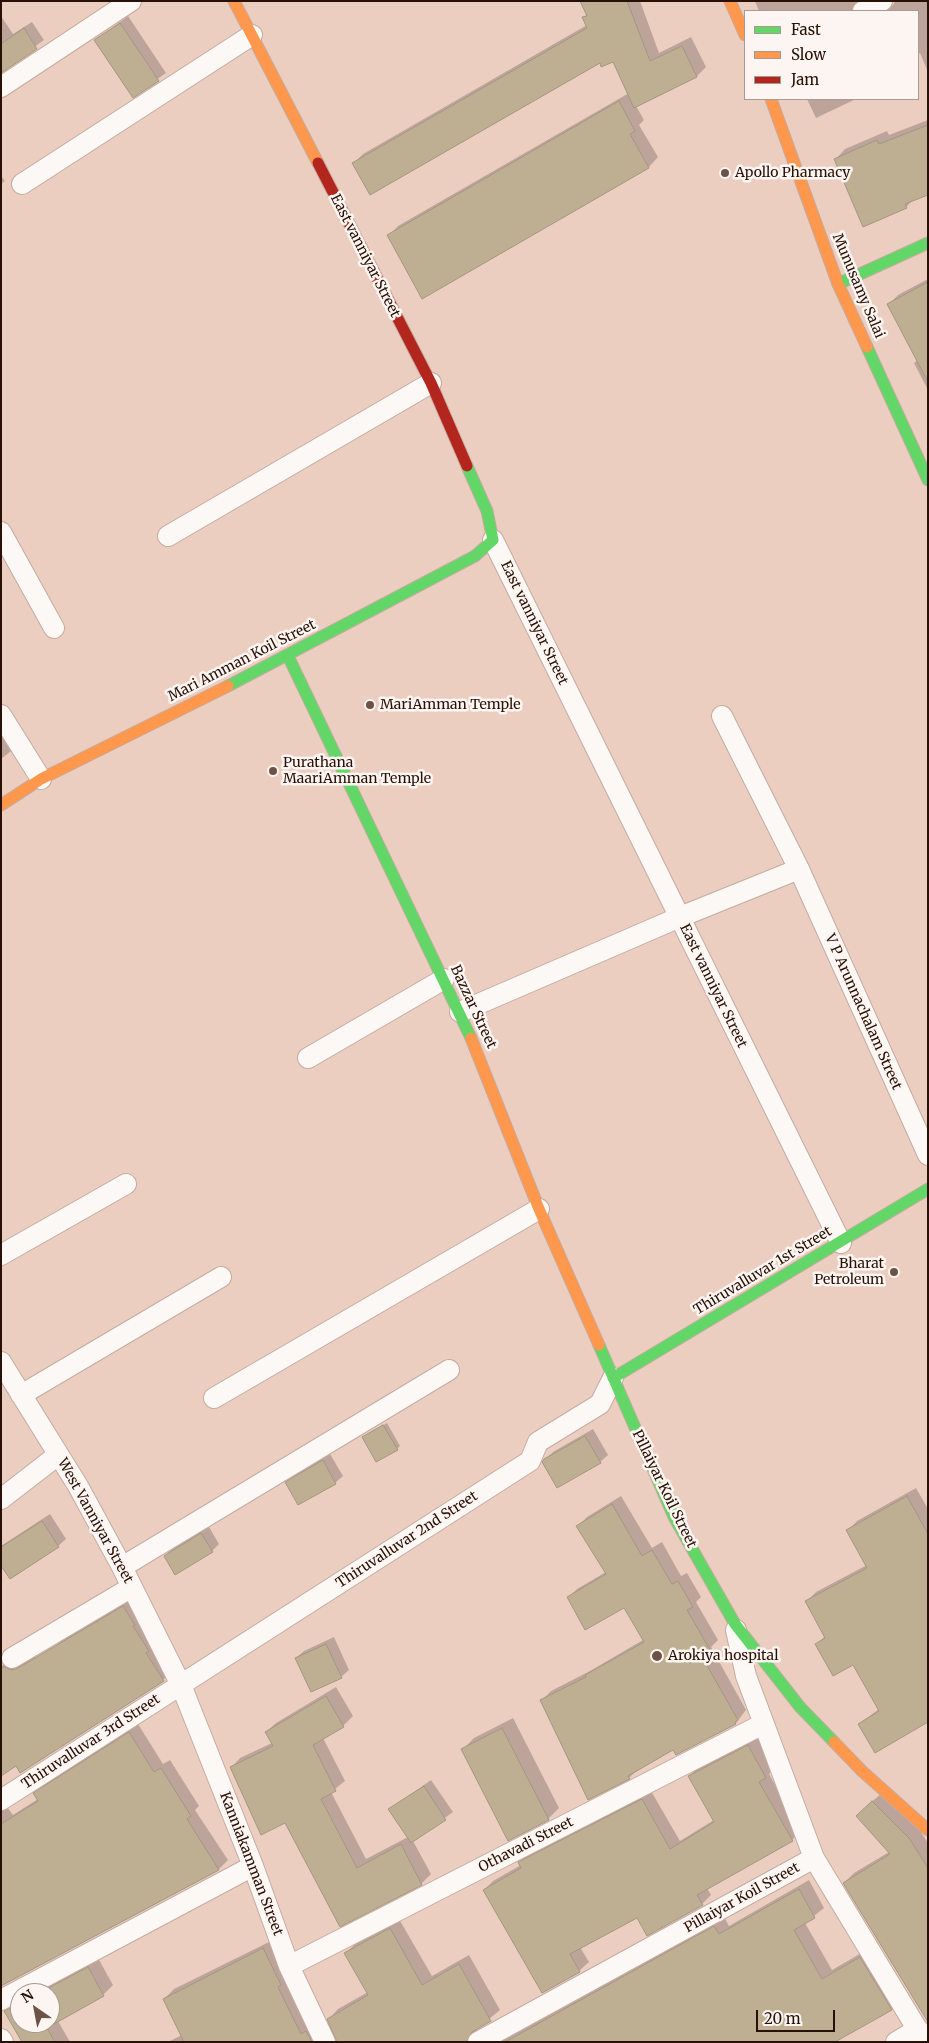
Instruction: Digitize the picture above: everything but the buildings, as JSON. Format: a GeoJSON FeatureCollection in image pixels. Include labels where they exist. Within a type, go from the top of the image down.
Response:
{"type":"FeatureCollection","features":[{"type":"Feature","properties":{"kind":"street"},"geometry":{"type":"LineString","coordinates":[[1,87],[131,1]]}},
{"type":"Feature","properties":{"kind":"street","name":"East vanniyar Street"},"geometry":{"type":"LineString","coordinates":[[234,1],[431,383],[487,512],[493,540],[841,1243]]}},
{"type":"Feature","properties":{"kind":"street"},"geometry":{"type":"LineString","coordinates":[[730,1],[744,33]]}},
{"type":"Feature","properties":{"kind":"street"},"geometry":{"type":"LineString","coordinates":[[865,10],[882,1]]}},
{"type":"Feature","properties":{"kind":"street"},"geometry":{"type":"LineString","coordinates":[[22,184],[252,35]]}},
{"type":"Feature","properties":{"kind":"street","name":"Munusamy Salai"},"geometry":{"type":"LineString","coordinates":[[771,100],[838,284],[928,480]]}},
{"type":"Feature","properties":{"kind":"street"},"geometry":{"type":"LineString","coordinates":[[838,284],[928,243]]}},
{"type":"Feature","properties":{"kind":"street"},"geometry":{"type":"LineString","coordinates":[[168,536],[431,383]]}},
{"type":"Feature","properties":{"kind":"street"},"geometry":{"type":"LineString","coordinates":[[1,532],[54,628]]}},
{"type":"Feature","properties":{"kind":"street","name":"Mari Amman Koil Street"},"geometry":{"type":"LineString","coordinates":[[1,805],[41,779],[288,656],[475,556],[493,540]]}},
{"type":"Feature","properties":{"kind":"street","name":"Bazzar Street"},"geometry":{"type":"LineString","coordinates":[[288,656],[478,1049],[539,1209],[613,1378]]}},
{"type":"Feature","properties":{"kind":"street"},"geometry":{"type":"LineString","coordinates":[[1,715],[41,779]]}},
{"type":"Feature","properties":{"kind":"street","name":"V P Arunnachalam Street"},"geometry":{"type":"LineString","coordinates":[[722,716],[799,869],[928,1155]]}},
{"type":"Feature","properties":{"kind":"street"},"geometry":{"type":"LineString","coordinates":[[460,1012],[680,917],[799,869]]}},
{"type":"Feature","properties":{"kind":"street"},"geometry":{"type":"LineString","coordinates":[[308,1058],[444,979]]}},
{"type":"Feature","properties":{"kind":"street"},"geometry":{"type":"LineString","coordinates":[[1,1255],[126,1184]]}},
{"type":"Feature","properties":{"kind":"street","name":"Thiruvalluvar 1st Street"},"geometry":{"type":"LineString","coordinates":[[613,1378],[841,1243],[928,1189]]}},
{"type":"Feature","properties":{"kind":"street"},"geometry":{"type":"LineString","coordinates":[[214,1398],[539,1209]]}},
{"type":"Feature","properties":{"kind":"street"},"geometry":{"type":"LineString","coordinates":[[21,1395],[221,1277]]}},
{"type":"Feature","properties":{"kind":"street","name":"West Vanniyar Street"},"geometry":{"type":"LineString","coordinates":[[1,1362],[58,1455],[122,1567],[181,1685]]}},
{"type":"Feature","properties":{"kind":"street"},"geometry":{"type":"LineString","coordinates":[[122,1567],[449,1370]]}},
{"type":"Feature","properties":{"kind":"street","name":"Pillaiyar Koil Street"},"geometry":{"type":"LineString","coordinates":[[613,1378],[674,1516],[735,1624],[800,1707],[862,1771],[928,1830]]}},
{"type":"Feature","properties":{"kind":"street","name":"Thiruvalluvar 2nd Street"},"geometry":{"type":"LineString","coordinates":[[181,1685],[530,1461],[538,1442],[600,1404],[613,1378]]}},
{"type":"Feature","properties":{"kind":"street"},"geometry":{"type":"LineString","coordinates":[[1,1499],[58,1455]]}},
{"type":"Feature","properties":{"kind":"street"},"geometry":{"type":"LineString","coordinates":[[12,1658],[132,1586]]}},
{"type":"Feature","properties":{"kind":"street","name":"Pillaiyar Koil Street"},"geometry":{"type":"LineString","coordinates":[[478,2042],[814,1858],[746,1676],[735,1624]]}},
{"type":"Feature","properties":{"kind":"street","name":"Thiruvalluvar 3rd Street"},"geometry":{"type":"LineString","coordinates":[[1,1800],[181,1685]]}},
{"type":"Feature","properties":{"kind":"street","name":"Kanniakamman Street"},"geometry":{"type":"LineString","coordinates":[[181,1685],[289,1966],[325,2042]]}},
{"type":"Feature","properties":{"kind":"street","name":"Othavadi Street"},"geometry":{"type":"LineString","coordinates":[[289,1966],[763,1724]]}},
{"type":"Feature","properties":{"kind":"street"},"geometry":{"type":"LineString","coordinates":[[814,1858],[922,2036],[896,2042]]}},
{"type":"Feature","properties":{"kind":"street"},"geometry":{"type":"LineString","coordinates":[[1,2000],[252,1866]]}},
{"type":"Feature","properties":{"kind":"traffic: fast"},"geometry":{"type":"LineString","coordinates":[[838,284],[928,243]]}},
{"type":"Feature","properties":{"kind":"traffic: fast"},"geometry":{"type":"LineString","coordinates":[[867,347],[928,480]]}},
{"type":"Feature","properties":{"kind":"traffic: fast"},"geometry":{"type":"LineString","coordinates":[[228,686],[475,556],[493,540],[487,511],[467,466]]}},
{"type":"Feature","properties":{"kind":"traffic: fast"},"geometry":{"type":"LineString","coordinates":[[288,656],[471,1038]]}},
{"type":"Feature","properties":{"kind":"traffic: fast"},"geometry":{"type":"LineString","coordinates":[[613,1378],[928,1189]]}},
{"type":"Feature","properties":{"kind":"traffic: fast"},"geometry":{"type":"LineString","coordinates":[[599,1345],[674,1517],[735,1624],[800,1707],[834,1742]]}},
{"type":"Feature","properties":{"kind":"traffic: slow"},"geometry":{"type":"LineString","coordinates":[[234,1],[318,163]]}},
{"type":"Feature","properties":{"kind":"traffic: slow"},"geometry":{"type":"LineString","coordinates":[[730,1],[744,33]]}},
{"type":"Feature","properties":{"kind":"traffic: slow"},"geometry":{"type":"LineString","coordinates":[[771,100],[838,284],[867,347]]}},
{"type":"Feature","properties":{"kind":"traffic: slow"},"geometry":{"type":"LineString","coordinates":[[1,805],[41,779],[228,686]]}},
{"type":"Feature","properties":{"kind":"traffic: slow"},"geometry":{"type":"LineString","coordinates":[[471,1038],[539,1209],[599,1345]]}},
{"type":"Feature","properties":{"kind":"traffic: slow"},"geometry":{"type":"LineString","coordinates":[[834,1742],[862,1771],[928,1830]]}},
{"type":"Feature","properties":{"kind":"traffic: jam"},"geometry":{"type":"LineString","coordinates":[[318,163],[431,383],[467,466]]}},
{"type":"Feature","properties":{"kind":"place","name":"Apollo Pharmacy"},"geometry":{"type":"Point","coordinates":[725,173]}},
{"type":"Feature","properties":{"kind":"place","name":"MariAmman Temple"},"geometry":{"type":"Point","coordinates":[370,705]}},
{"type":"Feature","properties":{"kind":"place","name":"Purathana MaariAmman Temple"},"geometry":{"type":"Point","coordinates":[273,771]}},
{"type":"Feature","properties":{"kind":"place","name":"Bharat Petroleum"},"geometry":{"type":"Point","coordinates":[894,1272]}},
{"type":"Feature","properties":{"kind":"place","name":"Arokiya hospital"},"geometry":{"type":"Point","coordinates":[657,1656]}}]}
